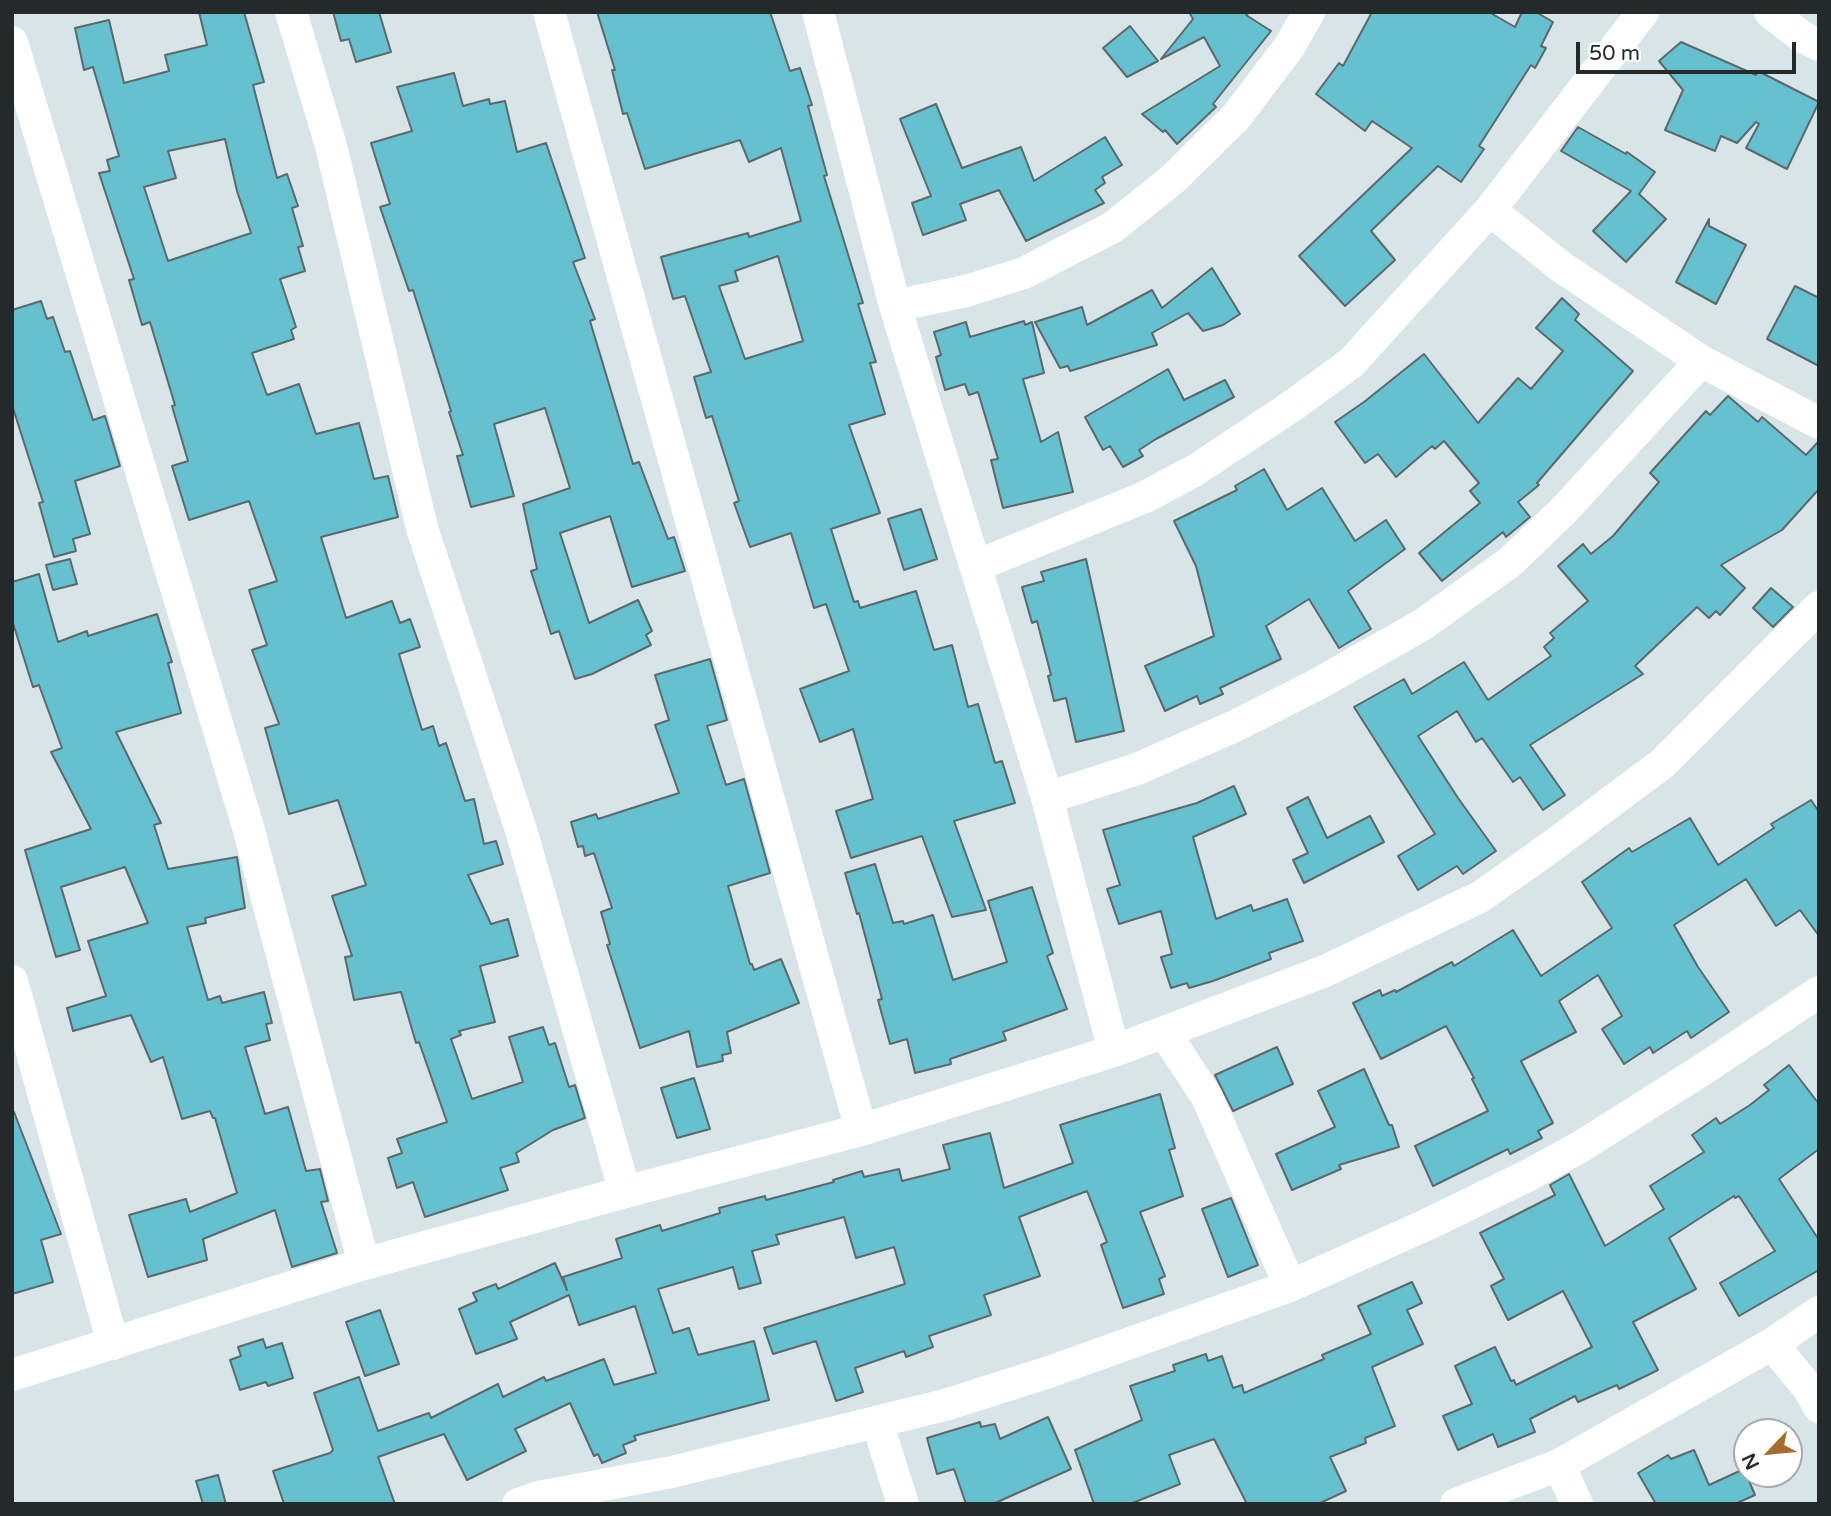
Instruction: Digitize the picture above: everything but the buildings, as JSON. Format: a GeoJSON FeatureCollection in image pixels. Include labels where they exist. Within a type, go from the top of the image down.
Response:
{"type":"FeatureCollection","features":[{"type":"Feature","properties":{"kind":"street"},"geometry":{"type":"LineString","coordinates":[[291,12],[331,146],[422,528],[522,830],[625,1192]]}},
{"type":"Feature","properties":{"kind":"street"},"geometry":{"type":"LineString","coordinates":[[549,12],[861,1130]]}},
{"type":"Feature","properties":{"kind":"street"},"geometry":{"type":"LineString","coordinates":[[818,12],[895,306],[1047,798],[1114,1051]]}},
{"type":"Feature","properties":{"kind":"street"},"geometry":{"type":"LineString","coordinates":[[895,306],[966,291],[1024,272],[1112,227],[1173,179],[1236,117],[1289,47],[1309,12]]}},
{"type":"Feature","properties":{"kind":"street"},"geometry":{"type":"LineString","coordinates":[[976,566],[1146,497],[1194,471],[1351,363],[1490,210],[1643,12]]}},
{"type":"Feature","properties":{"kind":"street"},"geometry":{"type":"LineString","coordinates":[[1770,12],[1801,36],[1819,45]]}},
{"type":"Feature","properties":{"kind":"street"},"geometry":{"type":"LineString","coordinates":[[12,42],[248,827],[365,1264]]}},
{"type":"Feature","properties":{"kind":"street"},"geometry":{"type":"LineString","coordinates":[[1490,210],[1560,266],[1701,361],[1819,423]]}},
{"type":"Feature","properties":{"kind":"street"},"geometry":{"type":"LineString","coordinates":[[1047,798],[1137,769],[1235,726],[1422,625],[1510,562],[1565,509],[1701,361]]}},
{"type":"Feature","properties":{"kind":"street"},"geometry":{"type":"LineString","coordinates":[[12,1375],[365,1264],[861,1130],[1114,1051],[1325,971],[1480,897],[1663,763],[1819,607]]}},
{"type":"Feature","properties":{"kind":"street"},"geometry":{"type":"LineString","coordinates":[[12,981],[113,1344]]}},
{"type":"Feature","properties":{"kind":"street"},"geometry":{"type":"LineString","coordinates":[[518,1504],[538,1497],[672,1472],[945,1405],[1046,1373],[1290,1286],[1426,1225],[1580,1147],[1819,992]]}},
{"type":"Feature","properties":{"kind":"street"},"geometry":{"type":"LineString","coordinates":[[1164,1032],[1207,1097],[1290,1286]]}},
{"type":"Feature","properties":{"kind":"street"},"geometry":{"type":"LineString","coordinates":[[1456,1504],[1559,1465],[1772,1344],[1819,1312]]}},
{"type":"Feature","properties":{"kind":"street"},"geometry":{"type":"LineString","coordinates":[[1772,1344],[1809,1389],[1819,1407]]}},
{"type":"Feature","properties":{"kind":"street"},"geometry":{"type":"LineString","coordinates":[[877,1422],[903,1504]]}},
{"type":"Feature","properties":{"kind":"street"},"geometry":{"type":"LineString","coordinates":[[1559,1465],[1577,1504]]}}]}
